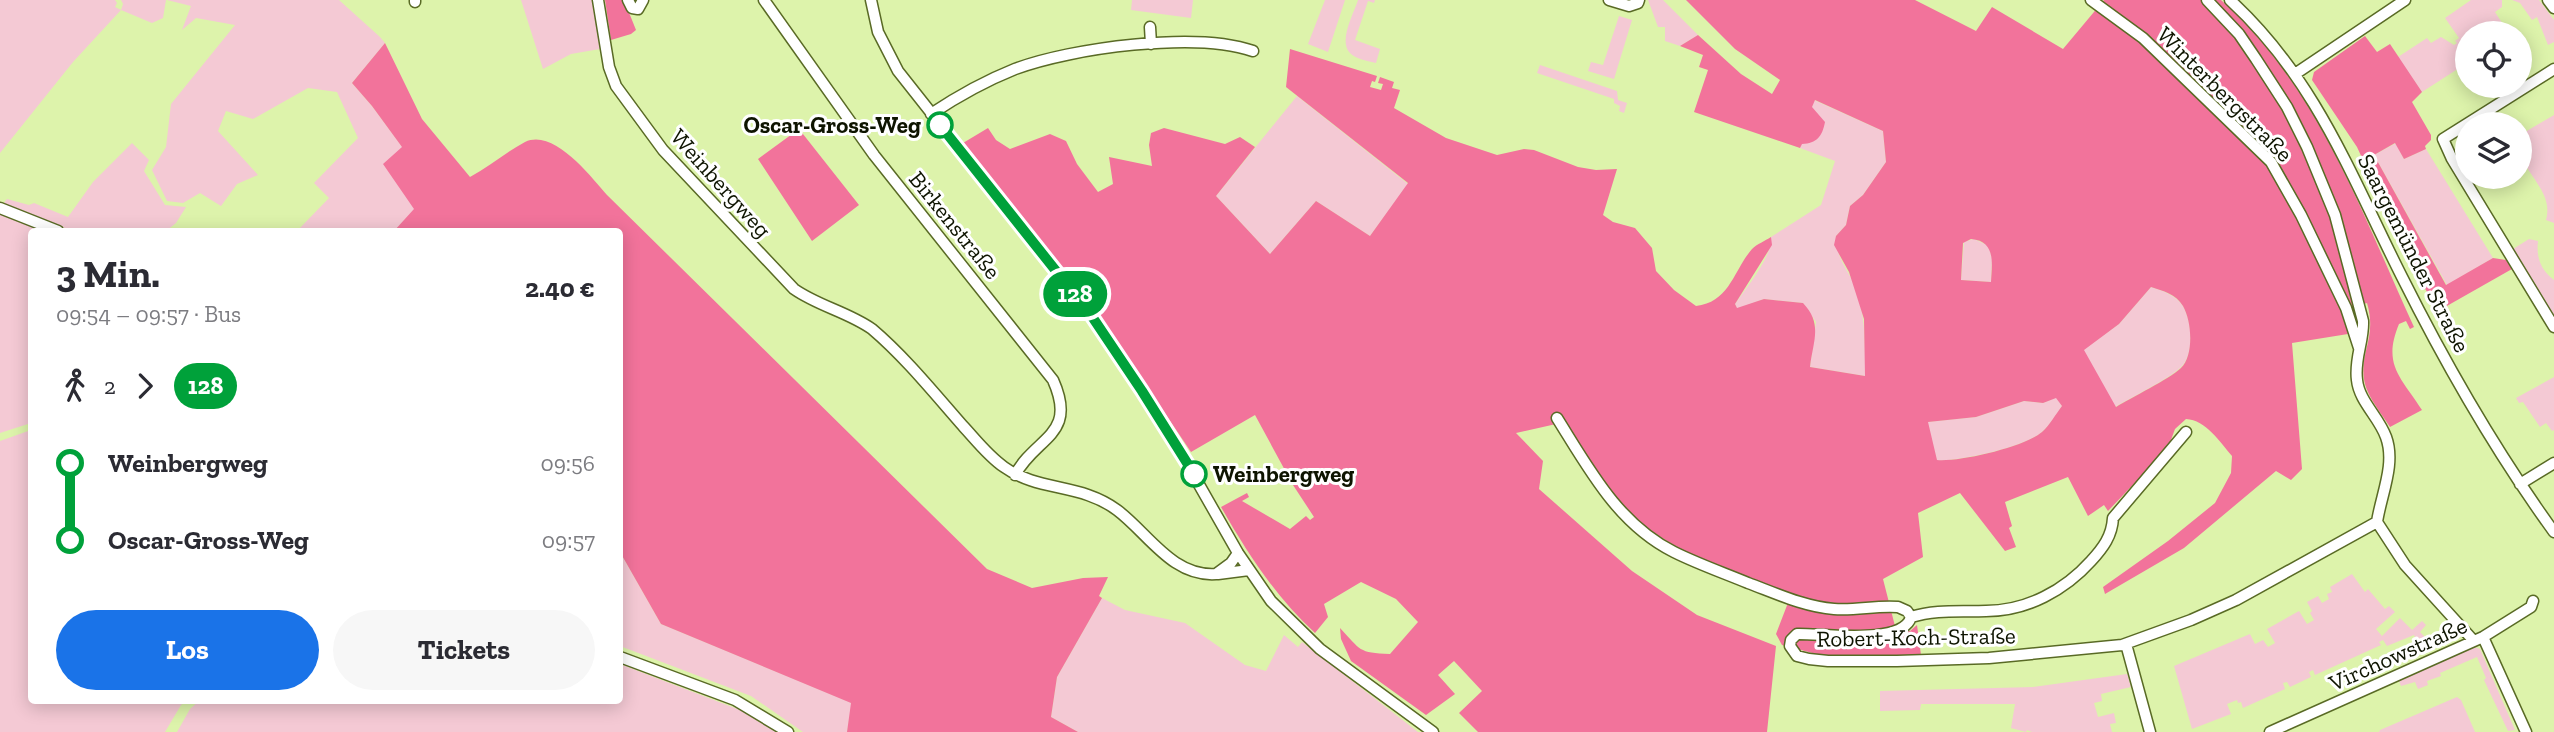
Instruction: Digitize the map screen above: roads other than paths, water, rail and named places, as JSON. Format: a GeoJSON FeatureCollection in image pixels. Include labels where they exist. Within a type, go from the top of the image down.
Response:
{"type":"FeatureCollection","features":[{"type":"Feature","properties":{"kind":"street","name":"Weinbergweg"},"geometry":{"type":"LineString","coordinates":[[598,0],[611,76],[616,86],[663,150],[794,289],[872,329],[990,456],[1015,475],[1040,484],[1069,488],[1093,496],[1119,511],[1178,564],[1192,571],[1216,574],[1249,570]]}},
{"type":"Feature","properties":{"kind":"street"},"geometry":{"type":"LineString","coordinates":[[628,0],[632,8],[638,9],[643,0]]}},
{"type":"Feature","properties":{"kind":"street","name":"Birkenstraße"},"geometry":{"type":"LineString","coordinates":[[764,0],[874,155],[1052,380],[1060,401],[1058,422],[1048,440],[1027,458],[1015,475]]}},
{"type":"Feature","properties":{"kind":"street"},"geometry":{"type":"LineString","coordinates":[[871,0],[878,32],[889,57],[930,114],[1057,270],[1112,346],[1176,444],[1238,553],[1282,613],[1320,649],[1433,732]]}},
{"type":"Feature","properties":{"kind":"street"},"geometry":{"type":"LineString","coordinates":[[1609,0],[1629,6],[1638,4],[1639,0]]}},
{"type":"Feature","properties":{"kind":"street","name":"Winterbergstraße"},"geometry":{"type":"LineString","coordinates":[[2091,0],[2144,38],[2271,162],[2301,215],[2346,308],[2359,349]]}},
{"type":"Feature","properties":{"kind":"street"},"geometry":{"type":"LineString","coordinates":[[2207,0],[2239,34],[2276,88],[2320,176],[2335,215],[2360,305],[2364,331],[2359,349],[2357,383],[2383,430],[2389,447],[2389,465],[2377,522],[2405,565],[2478,638],[2526,732]]}},
{"type":"Feature","properties":{"kind":"street","name":"Saargemünder Straße"},"geometry":{"type":"LineString","coordinates":[[2231,0],[2262,32],[2314,100],[2340,147],[2422,318],[2519,484],[2554,532]]}},
{"type":"Feature","properties":{"kind":"street"},"geometry":{"type":"LineString","coordinates":[[2295,74],[2405,0]]}},
{"type":"Feature","properties":{"kind":"street"},"geometry":{"type":"LineString","coordinates":[[2548,0],[2554,8]]}},
{"type":"Feature","properties":{"kind":"street"},"geometry":{"type":"LineString","coordinates":[[1150,27],[1151,44]]}},
{"type":"Feature","properties":{"kind":"street"},"geometry":{"type":"LineString","coordinates":[[930,114],[969,90],[1017,69],[1074,55],[1151,44],[1223,44],[1253,51]]}},
{"type":"Feature","properties":{"kind":"street"},"geometry":{"type":"LineString","coordinates":[[2554,69],[2443,139],[2452,159],[2554,327]]}},
{"type":"Feature","properties":{"kind":"street"},"geometry":{"type":"LineString","coordinates":[[0,208],[50,228]]}},
{"type":"Feature","properties":{"kind":"street","name":"Robert-Koch-Straße"},"geometry":{"type":"LineString","coordinates":[[1557,418],[1601,488],[1617,507],[1653,539],[1674,552],[1777,594],[1814,606],[1837,610],[1898,607],[1907,611],[1910,617],[1904,628],[1879,633],[1847,637],[1797,634],[1791,640],[1790,646],[1797,656],[1809,659],[1897,661],[2022,655],[2126,644],[2236,600],[2377,522]]}},
{"type":"Feature","properties":{"kind":"street"},"geometry":{"type":"LineString","coordinates":[[1910,617],[1944,610],[2003,610],[2034,602],[2071,581],[2101,550],[2113,528],[2113,519],[2186,432]]}},
{"type":"Feature","properties":{"kind":"street"},"geometry":{"type":"LineString","coordinates":[[2519,484],[2554,463]]}},
{"type":"Feature","properties":{"kind":"street"},"geometry":{"type":"LineString","coordinates":[[1216,574],[1231,563],[1238,553]]}},
{"type":"Feature","properties":{"kind":"street","name":"Virchowstraße"},"geometry":{"type":"LineString","coordinates":[[2270,732],[2478,638],[2531,607],[2533,601]]}},
{"type":"Feature","properties":{"kind":"street"},"geometry":{"type":"LineString","coordinates":[[2126,644],[2150,732]]}},
{"type":"Feature","properties":{"kind":"street"},"geometry":{"type":"LineString","coordinates":[[623,658],[735,700],[788,732]]}},
{"type":"Feature","properties":{"kind":"place","name":"Oscar-Gross-Weg"},"geometry":{"type":"Point","coordinates":[940,125]}},
{"type":"Feature","properties":{"kind":"place","name":"Weinbergweg"},"geometry":{"type":"Point","coordinates":[1194,474]}}]}
